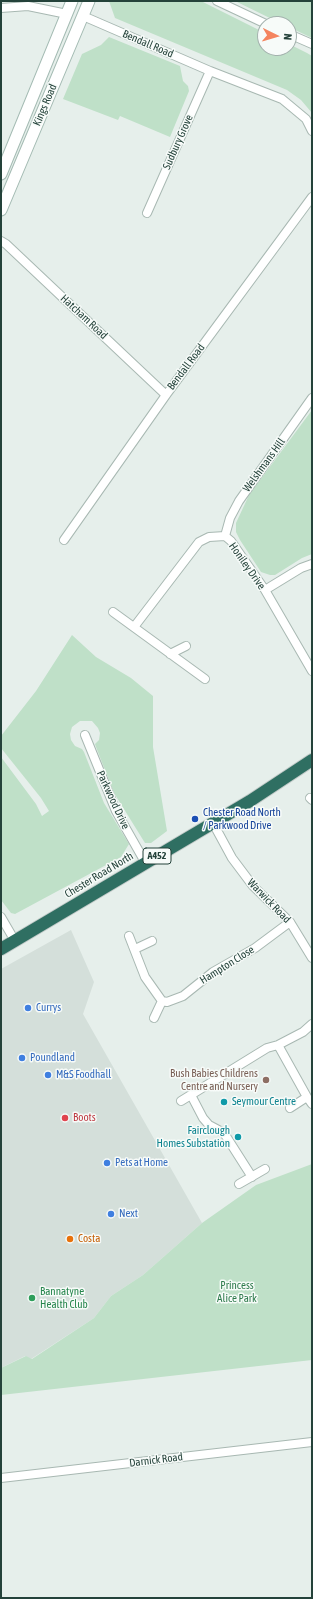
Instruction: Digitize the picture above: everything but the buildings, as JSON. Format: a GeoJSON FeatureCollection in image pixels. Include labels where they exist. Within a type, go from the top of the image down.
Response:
{"type":"FeatureCollection","features":[{"type":"Feature","properties":{"kind":"highway","name":"Chester Road North"},"geometry":{"type":"LineString","coordinates":[[1,949],[145,862],[250,801],[312,760]]}},
{"type":"Feature","properties":{"kind":"main road","name":"Kings Road"},"geometry":{"type":"LineString","coordinates":[[1,174],[72,1]]}},
{"type":"Feature","properties":{"kind":"main road","name":"Kings Road"},"geometry":{"type":"LineString","coordinates":[[1,210],[89,1]]}},
{"type":"Feature","properties":{"kind":"street"},"geometry":{"type":"LineString","coordinates":[[217,1],[257,20]]}},
{"type":"Feature","properties":{"kind":"street"},"geometry":{"type":"LineString","coordinates":[[1,8],[28,6],[67,14]]}},
{"type":"Feature","properties":{"kind":"street","name":"Bendall Road"},"geometry":{"type":"LineString","coordinates":[[83,16],[210,71],[282,99],[306,119],[312,131]]}},
{"type":"Feature","properties":{"kind":"street"},"geometry":{"type":"LineString","coordinates":[[297,37],[312,44]]}},
{"type":"Feature","properties":{"kind":"street","name":"Sudbury Grove"},"geometry":{"type":"LineString","coordinates":[[147,213],[210,71]]}},
{"type":"Feature","properties":{"kind":"street","name":"Bendall Road"},"geometry":{"type":"LineString","coordinates":[[64,540],[166,395],[312,197]]}},
{"type":"Feature","properties":{"kind":"street","name":"Hatcham Road"},"geometry":{"type":"LineString","coordinates":[[1,242],[6,244],[166,395]]}},
{"type":"Feature","properties":{"kind":"street","name":"Welshmans Hill"},"geometry":{"type":"LineString","coordinates":[[225,536],[230,518],[239,501],[312,398]]}},
{"type":"Feature","properties":{"kind":"street","name":"Honiley Drive"},"geometry":{"type":"LineString","coordinates":[[134,627],[199,542],[209,537],[225,536],[231,541],[265,590],[312,671]]}},
{"type":"Feature","properties":{"kind":"street"},"geometry":{"type":"LineString","coordinates":[[265,590],[301,568],[312,564]]}},
{"type":"Feature","properties":{"kind":"street"},"geometry":{"type":"LineString","coordinates":[[113,612],[205,679]]}},
{"type":"Feature","properties":{"kind":"street"},"geometry":{"type":"LineString","coordinates":[[170,654],[186,646]]}},
{"type":"Feature","properties":{"kind":"street","name":"Parkwood Drive"},"geometry":{"type":"LineString","coordinates":[[85,735],[116,811],[145,862]]}},
{"type":"Feature","properties":{"kind":"street","name":"Warwick Road"},"geometry":{"type":"LineString","coordinates":[[213,823],[232,858],[253,886],[290,922],[312,958]]}},
{"type":"Feature","properties":{"kind":"street"},"geometry":{"type":"LineString","coordinates":[[1,917],[15,941]]}},
{"type":"Feature","properties":{"kind":"street","name":"Hampton Close"},"geometry":{"type":"LineString","coordinates":[[162,1001],[172,1001],[184,996],[213,972],[255,948],[290,922]]}},
{"type":"Feature","properties":{"kind":"street"},"geometry":{"type":"LineString","coordinates":[[129,936],[145,977],[162,1001],[154,1018]]}},
{"type":"Feature","properties":{"kind":"street"},"geometry":{"type":"LineString","coordinates":[[135,950],[152,941]]}},
{"type":"Feature","properties":{"kind":"street"},"geometry":{"type":"LineString","coordinates":[[181,1101],[268,1048],[278,1045],[303,1032],[312,1024]]}},
{"type":"Feature","properties":{"kind":"street"},"geometry":{"type":"LineString","coordinates":[[278,1045],[310,1101],[290,1108]]}},
{"type":"Feature","properties":{"kind":"street"},"geometry":{"type":"LineString","coordinates":[[191,1095],[203,1118],[209,1126],[224,1133],[252,1177]]}},
{"type":"Feature","properties":{"kind":"street"},"geometry":{"type":"LineString","coordinates":[[239,1184],[265,1169]]}},
{"type":"Feature","properties":{"kind":"street","name":"Darnick Road"},"geometry":{"type":"LineString","coordinates":[[1,1478],[312,1442]]}},
{"type":"Feature","properties":{"kind":"shaded area"},"geometry":{"type":"Polygon","coordinates":[[[71,930],[94,982],[83,1014],[202,1223],[143,1275],[111,1296],[94,1318],[31,1359],[25,1356],[1,1368],[1,969],[71,930]]]}},
{"type":"Feature","properties":{"kind":"green space"},"geometry":{"type":"Polygon","coordinates":[[[109,1],[201,1],[257,29],[257,56],[297,56],[297,48],[312,56],[312,113],[301,100],[287,90],[115,18],[109,1]]]}},
{"type":"Feature","properties":{"kind":"green space"},"geometry":{"type":"Polygon","coordinates":[[[235,1],[312,1],[312,38],[297,31],[297,16],[266,16],[235,1]]]}},
{"type":"Feature","properties":{"kind":"green space"},"geometry":{"type":"Polygon","coordinates":[[[109,37],[180,66],[183,81],[188,86],[189,91],[170,137],[120,116],[118,120],[63,99],[82,54],[101,45],[109,37]]]}},
{"type":"Feature","properties":{"kind":"green space"},"geometry":{"type":"Polygon","coordinates":[[[312,410],[312,554],[302,558],[275,575],[270,575],[261,572],[240,540],[236,532],[236,523],[249,495],[312,410]]]}},
{"type":"Feature","properties":{"kind":"green space"},"geometry":{"type":"Polygon","coordinates":[[[72,635],[96,657],[131,678],[153,696],[153,747],[167,831],[151,843],[145,843],[114,793],[95,744],[99,740],[100,733],[98,728],[92,721],[80,721],[72,727],[70,734],[71,740],[75,746],[82,749],[84,752],[104,803],[129,844],[121,857],[15,914],[11,913],[1,900],[1,757],[36,804],[42,816],[49,811],[41,798],[1,748],[1,736],[36,691],[72,635]]]}},
{"type":"Feature","properties":{"kind":"green space","name":"Princess Alice Park"},"geometry":{"type":"Polygon","coordinates":[[[312,1164],[312,1360],[1,1395],[1,1368],[26,1356],[32,1359],[94,1318],[111,1296],[143,1275],[202,1223],[256,1185],[312,1164]]]}},
{"type":"Feature","properties":{"kind":"place","name":"Chester Road North / Parkwood Drive"},"geometry":{"type":"Point","coordinates":[195,819]}},
{"type":"Feature","properties":{"kind":"place","name":"Currys"},"geometry":{"type":"Point","coordinates":[28,1008]}},
{"type":"Feature","properties":{"kind":"place","name":"Poundland"},"geometry":{"type":"Point","coordinates":[22,1058]}},
{"type":"Feature","properties":{"kind":"place","name":"M&S Foodhall"},"geometry":{"type":"Point","coordinates":[48,1075]}},
{"type":"Feature","properties":{"kind":"place","name":"Bush Babies Childrens Centre and Nursery"},"geometry":{"type":"Point","coordinates":[266,1080]}},
{"type":"Feature","properties":{"kind":"place","name":"Seymour Centre"},"geometry":{"type":"Point","coordinates":[224,1102]}},
{"type":"Feature","properties":{"kind":"place","name":"Boots"},"geometry":{"type":"Point","coordinates":[65,1118]}},
{"type":"Feature","properties":{"kind":"place","name":"Fairclough Homes Substation"},"geometry":{"type":"Point","coordinates":[238,1137]}},
{"type":"Feature","properties":{"kind":"place","name":"Pets at Home"},"geometry":{"type":"Point","coordinates":[107,1163]}},
{"type":"Feature","properties":{"kind":"place","name":"Next"},"geometry":{"type":"Point","coordinates":[111,1214]}},
{"type":"Feature","properties":{"kind":"place","name":"Costa"},"geometry":{"type":"Point","coordinates":[70,1239]}},
{"type":"Feature","properties":{"kind":"place","name":"Bannatyne Health Club"},"geometry":{"type":"Point","coordinates":[32,1298]}}]}
